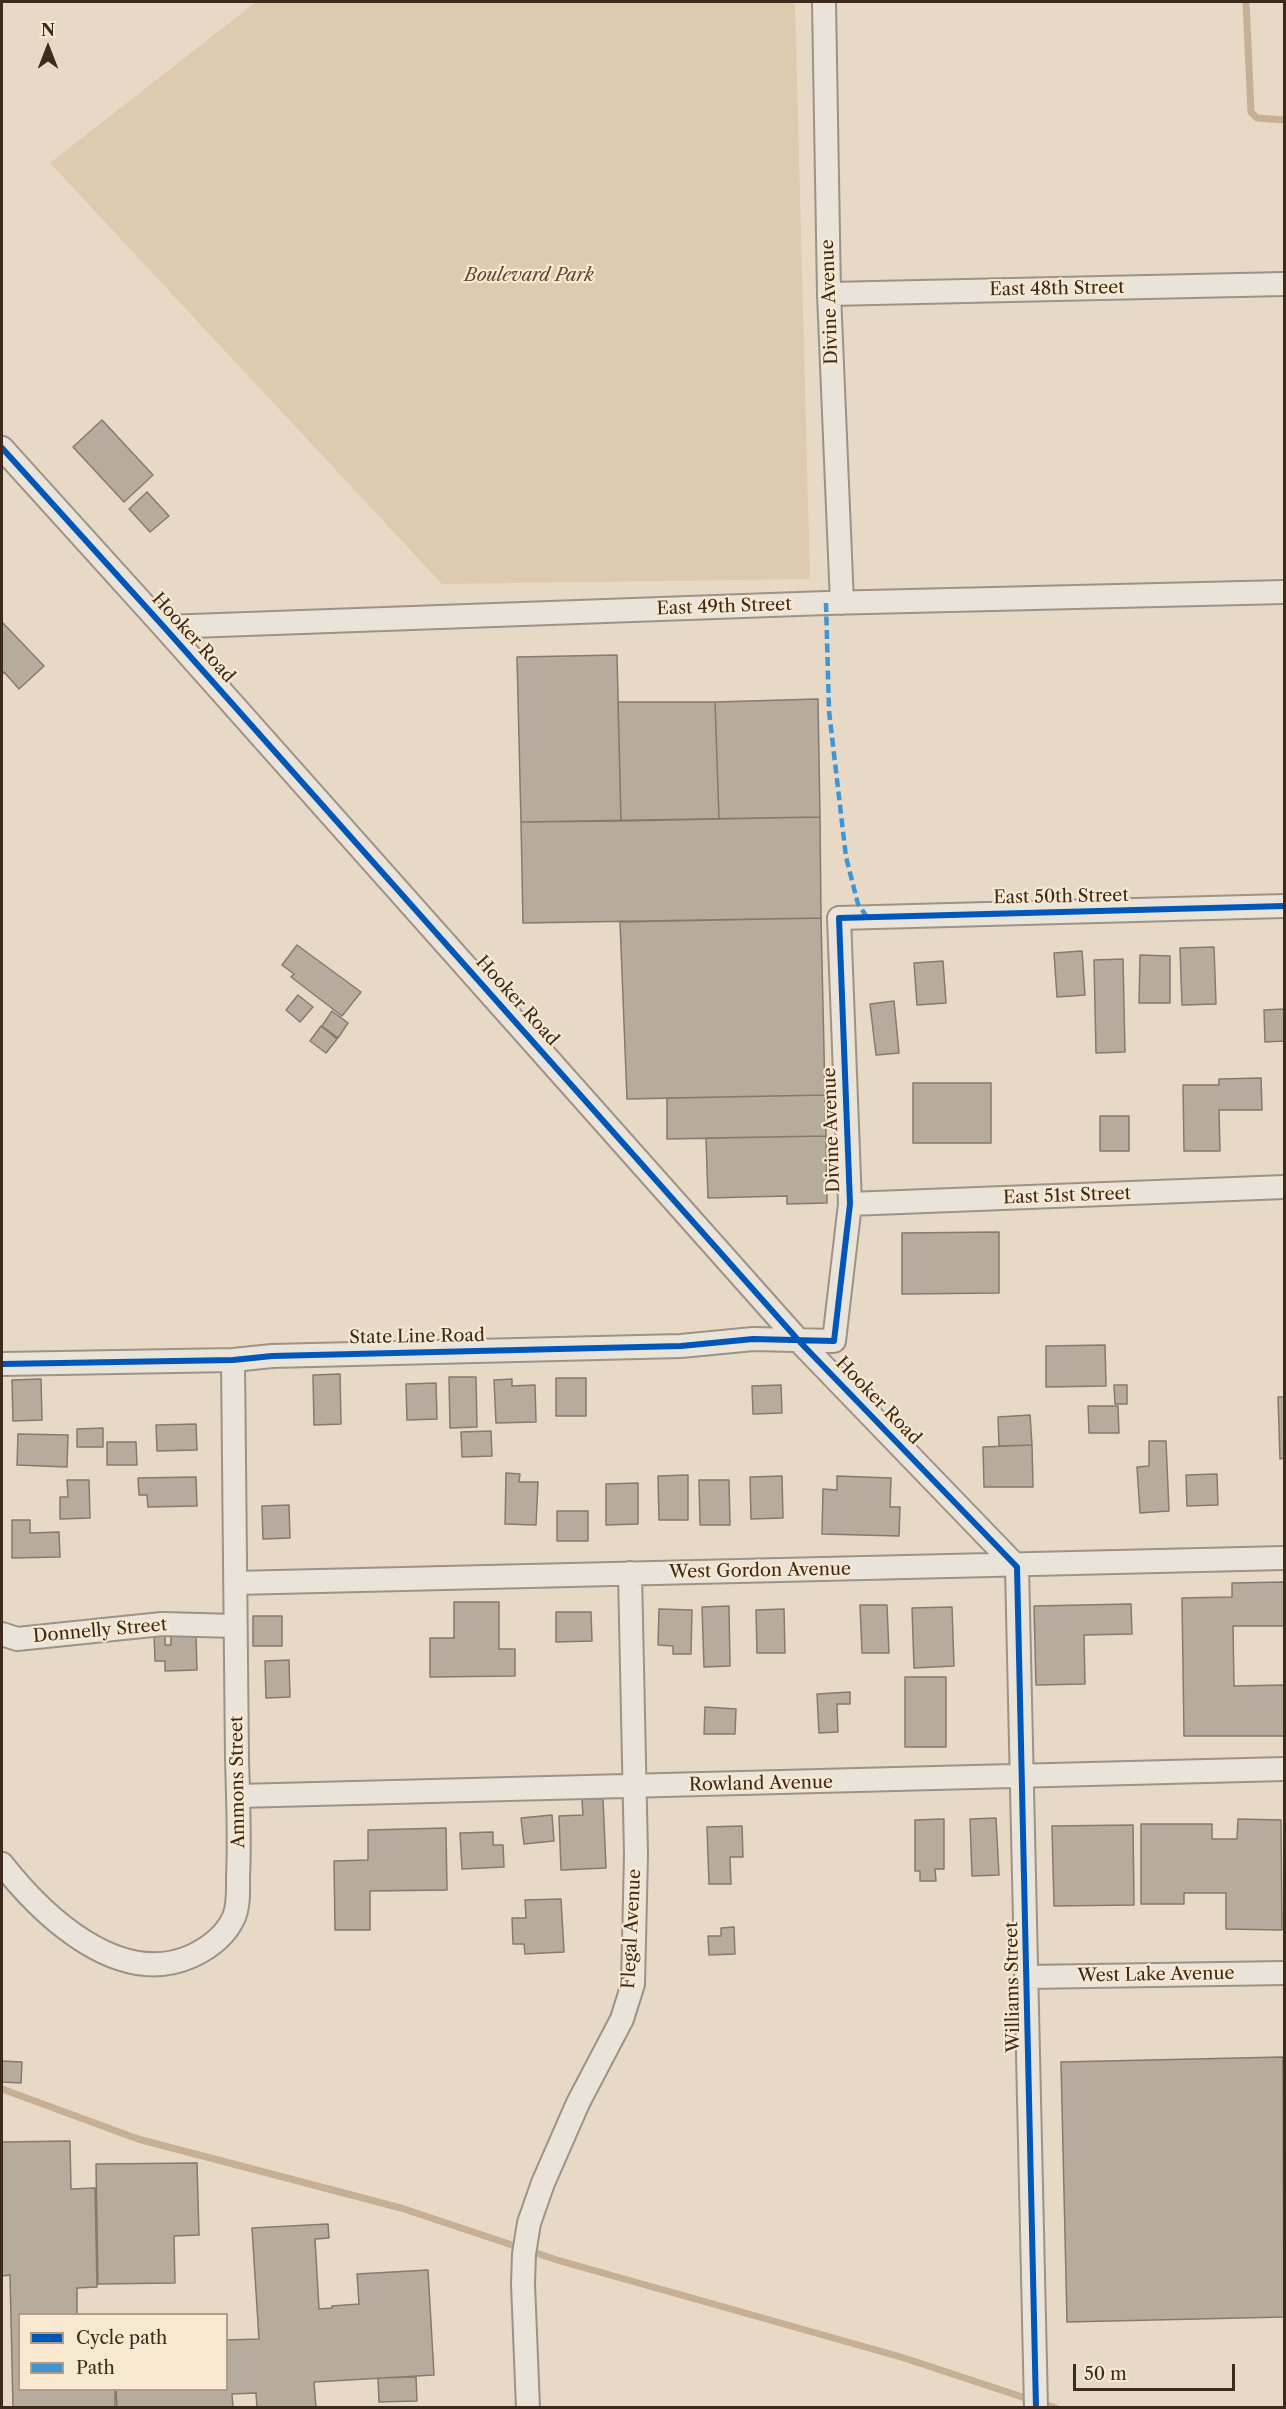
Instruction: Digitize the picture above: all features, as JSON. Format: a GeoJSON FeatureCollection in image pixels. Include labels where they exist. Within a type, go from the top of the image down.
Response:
{"type":"FeatureCollection","features":[{"type":"Feature","properties":{"kind":"street","name":"Divine Avenue"},"geometry":{"type":"LineString","coordinates":[[824,2],[829,294],[842,603]]}},
{"type":"Feature","properties":{"kind":"street","name":"East 48th Street"},"geometry":{"type":"LineString","coordinates":[[829,294],[1284,284]]}},
{"type":"Feature","properties":{"kind":"street","name":"Hooker Road"},"geometry":{"type":"LineString","coordinates":[[2,448],[799,1341],[1017,1567]]}},
{"type":"Feature","properties":{"kind":"street","name":"East 49th Street"},"geometry":{"type":"LineString","coordinates":[[164,627],[842,603],[1284,592]]}},
{"type":"Feature","properties":{"kind":"street","name":"East 50th Street"},"geometry":{"type":"LineString","coordinates":[[839,918],[1284,906]]}},
{"type":"Feature","properties":{"kind":"street","name":"Divine Avenue"},"geometry":{"type":"LineString","coordinates":[[834,1341],[849,1204],[839,918]]}},
{"type":"Feature","properties":{"kind":"street","name":"East 51st Street"},"geometry":{"type":"LineString","coordinates":[[849,1204],[1284,1187]]}},
{"type":"Feature","properties":{"kind":"street","name":"State Line Road"},"geometry":{"type":"LineString","coordinates":[[2,1364],[233,1360],[272,1356],[681,1346],[753,1339],[834,1341]]}},
{"type":"Feature","properties":{"kind":"street","name":"Ammons Street"},"geometry":{"type":"LineString","coordinates":[[2,1864],[34,1901],[96,1949],[123,1961],[154,1963],[184,1959],[201,1952],[219,1938],[228,1929],[234,1917],[237,1906],[239,1862],[233,1360]]}},
{"type":"Feature","properties":{"kind":"street","name":"West Gordon Avenue"},"geometry":{"type":"LineString","coordinates":[[235,1583],[630,1573],[1017,1567],[1284,1558]]}},
{"type":"Feature","properties":{"kind":"street","name":"Williams Street"},"geometry":{"type":"LineString","coordinates":[[1017,1567],[1036,2408]]}},
{"type":"Feature","properties":{"kind":"street","name":"Flegal Avenue"},"geometry":{"type":"LineString","coordinates":[[528,2408],[523,2284],[524,2253],[529,2223],[543,2183],[578,2103],[622,2019],[633,1984],[635,1787],[630,1573]]}},
{"type":"Feature","properties":{"kind":"street","name":"Donnelly Street"},"geometry":{"type":"LineString","coordinates":[[2,1634],[17,1638],[162,1624],[235,1626]]}},
{"type":"Feature","properties":{"kind":"street","name":"Rowland Avenue"},"geometry":{"type":"LineString","coordinates":[[238,1796],[1284,1769]]}},
{"type":"Feature","properties":{"kind":"street","name":"West Lake Avenue"},"geometry":{"type":"LineString","coordinates":[[1028,1977],[1284,1973]]}},
{"type":"Feature","properties":{"kind":"green space","name":"Boulevard Park"},"geometry":{"type":"Polygon","coordinates":[[[256,2],[789,2],[795,4],[810,579],[442,584],[50,163],[256,2]]]}},
{"type":"Feature","properties":{"kind":"building"},"geometry":{"type":"Polygon","coordinates":[[[102,420],[153,475],[124,502],[73,447],[102,420]]]}},
{"type":"Feature","properties":{"kind":"building"},"geometry":{"type":"Polygon","coordinates":[[[147,492],[169,516],[150,532],[129,509],[147,492]]]}},
{"type":"Feature","properties":{"kind":"building"},"geometry":{"type":"Polygon","coordinates":[[[2,622],[44,666],[19,689],[4,672],[2,675],[2,622]]]}},
{"type":"Feature","properties":{"kind":"building"},"geometry":{"type":"Polygon","coordinates":[[[617,655],[621,821],[521,822],[517,657],[617,655]]]}},
{"type":"Feature","properties":{"kind":"building"},"geometry":{"type":"Polygon","coordinates":[[[818,699],[820,817],[719,819],[715,702],[818,699]]]}},
{"type":"Feature","properties":{"kind":"building"},"geometry":{"type":"Polygon","coordinates":[[[618,702],[715,702],[719,819],[621,821],[618,702]]]}},
{"type":"Feature","properties":{"kind":"building"},"geometry":{"type":"Polygon","coordinates":[[[820,817],[821,918],[523,923],[521,822],[820,817]]]}},
{"type":"Feature","properties":{"kind":"building"},"geometry":{"type":"Polygon","coordinates":[[[821,918],[825,1095],[627,1099],[620,922],[821,918]]]}},
{"type":"Feature","properties":{"kind":"building"},"geometry":{"type":"Polygon","coordinates":[[[297,945],[361,992],[342,1016],[291,977],[294,974],[282,965],[297,945]]]}},
{"type":"Feature","properties":{"kind":"building"},"geometry":{"type":"Polygon","coordinates":[[[1214,947],[1216,1004],[1182,1005],[1180,948],[1214,947]]]}},
{"type":"Feature","properties":{"kind":"building"},"geometry":{"type":"Polygon","coordinates":[[[1082,951],[1085,995],[1057,997],[1054,953],[1082,951]]]}},
{"type":"Feature","properties":{"kind":"building"},"geometry":{"type":"Polygon","coordinates":[[[1140,955],[1170,956],[1170,1003],[1139,1003],[1140,955]]]}},
{"type":"Feature","properties":{"kind":"building"},"geometry":{"type":"Polygon","coordinates":[[[1123,959],[1125,1052],[1096,1053],[1094,960],[1123,959]]]}},
{"type":"Feature","properties":{"kind":"building"},"geometry":{"type":"Polygon","coordinates":[[[943,961],[946,1003],[917,1005],[914,963],[943,961]]]}},
{"type":"Feature","properties":{"kind":"building"},"geometry":{"type":"Polygon","coordinates":[[[298,995],[313,1007],[300,1022],[286,1010],[298,995]]]}},
{"type":"Feature","properties":{"kind":"building"},"geometry":{"type":"Polygon","coordinates":[[[894,1001],[899,1053],[876,1055],[870,1004],[894,1001]]]}},
{"type":"Feature","properties":{"kind":"building"},"geometry":{"type":"Polygon","coordinates":[[[1284,1009],[1284,1041],[1265,1042],[1264,1010],[1284,1009]]]}},
{"type":"Feature","properties":{"kind":"building"},"geometry":{"type":"Polygon","coordinates":[[[332,1011],[348,1023],[338,1038],[322,1026],[332,1011]]]}},
{"type":"Feature","properties":{"kind":"building"},"geometry":{"type":"Polygon","coordinates":[[[321,1026],[337,1039],[326,1053],[310,1041],[321,1026]]]}},
{"type":"Feature","properties":{"kind":"building"},"geometry":{"type":"Polygon","coordinates":[[[1261,1078],[1262,1110],[1219,1110],[1220,1151],[1184,1151],[1183,1085],[1219,1085],[1219,1079],[1261,1078]]]}},
{"type":"Feature","properties":{"kind":"building"},"geometry":{"type":"Polygon","coordinates":[[[913,1083],[991,1083],[991,1143],[913,1143],[913,1083]]]}},
{"type":"Feature","properties":{"kind":"building"},"geometry":{"type":"Polygon","coordinates":[[[825,1095],[826,1136],[667,1139],[667,1098],[825,1095]]]}},
{"type":"Feature","properties":{"kind":"building"},"geometry":{"type":"Polygon","coordinates":[[[1100,1116],[1129,1116],[1129,1151],[1100,1151],[1100,1116]]]}},
{"type":"Feature","properties":{"kind":"building"},"geometry":{"type":"Polygon","coordinates":[[[826,1136],[827,1203],[787,1204],[787,1196],[708,1198],[706,1138],[826,1136]]]}},
{"type":"Feature","properties":{"kind":"building"},"geometry":{"type":"Polygon","coordinates":[[[999,1232],[999,1293],[902,1294],[902,1233],[999,1232]]]}},
{"type":"Feature","properties":{"kind":"building"},"geometry":{"type":"Polygon","coordinates":[[[1105,1345],[1106,1386],[1046,1387],[1046,1346],[1105,1345]]]}},
{"type":"Feature","properties":{"kind":"building"},"geometry":{"type":"Polygon","coordinates":[[[340,1374],[341,1424],[314,1425],[313,1375],[340,1374]]]}},
{"type":"Feature","properties":{"kind":"building"},"geometry":{"type":"Polygon","coordinates":[[[449,1377],[476,1377],[477,1427],[450,1428],[449,1377]]]}},
{"type":"Feature","properties":{"kind":"building"},"geometry":{"type":"Polygon","coordinates":[[[556,1378],[586,1378],[586,1416],[556,1416],[556,1378]]]}},
{"type":"Feature","properties":{"kind":"building"},"geometry":{"type":"Polygon","coordinates":[[[41,1379],[42,1420],[13,1421],[12,1380],[41,1379]]]}},
{"type":"Feature","properties":{"kind":"building"},"geometry":{"type":"Polygon","coordinates":[[[512,1379],[512,1386],[535,1385],[536,1422],[496,1423],[494,1380],[512,1379]]]}},
{"type":"Feature","properties":{"kind":"building"},"geometry":{"type":"Polygon","coordinates":[[[436,1383],[437,1419],[407,1420],[406,1384],[436,1383]]]}},
{"type":"Feature","properties":{"kind":"building"},"geometry":{"type":"Polygon","coordinates":[[[781,1385],[782,1413],[753,1414],[752,1386],[781,1385]]]}},
{"type":"Feature","properties":{"kind":"building"},"geometry":{"type":"Polygon","coordinates":[[[1114,1385],[1127,1385],[1127,1404],[1115,1404],[1114,1385]]]}},
{"type":"Feature","properties":{"kind":"building"},"geometry":{"type":"Polygon","coordinates":[[[1278,1397],[1284,1397],[1284,1458],[1280,1459],[1278,1397]]]}},
{"type":"Feature","properties":{"kind":"building"},"geometry":{"type":"Polygon","coordinates":[[[1088,1406],[1118,1406],[1119,1433],[1089,1433],[1088,1406]]]}},
{"type":"Feature","properties":{"kind":"building"},"geometry":{"type":"Polygon","coordinates":[[[1030,1415],[1032,1445],[999,1446],[998,1417],[1030,1415]]]}},
{"type":"Feature","properties":{"kind":"building"},"geometry":{"type":"Polygon","coordinates":[[[196,1424],[197,1450],[157,1451],[156,1425],[196,1424]]]}},
{"type":"Feature","properties":{"kind":"building"},"geometry":{"type":"Polygon","coordinates":[[[103,1428],[103,1447],[77,1447],[77,1429],[103,1428]]]}},
{"type":"Feature","properties":{"kind":"building"},"geometry":{"type":"Polygon","coordinates":[[[491,1431],[492,1456],[462,1457],[461,1432],[491,1431]]]}},
{"type":"Feature","properties":{"kind":"building"},"geometry":{"type":"Polygon","coordinates":[[[18,1434],[68,1435],[67,1467],[17,1465],[18,1434]]]}},
{"type":"Feature","properties":{"kind":"building"},"geometry":{"type":"Polygon","coordinates":[[[1149,1441],[1166,1441],[1169,1511],[1140,1513],[1137,1467],[1149,1466],[1149,1441]]]}},
{"type":"Feature","properties":{"kind":"building"},"geometry":{"type":"Polygon","coordinates":[[[107,1442],[136,1442],[137,1465],[107,1465],[107,1442]]]}},
{"type":"Feature","properties":{"kind":"building"},"geometry":{"type":"Polygon","coordinates":[[[1032,1445],[1033,1487],[984,1487],[983,1447],[1032,1445]]]}},
{"type":"Feature","properties":{"kind":"building"},"geometry":{"type":"Polygon","coordinates":[[[506,1473],[520,1474],[519,1482],[538,1482],[536,1525],[505,1524],[506,1473]]]}},
{"type":"Feature","properties":{"kind":"building"},"geometry":{"type":"Polygon","coordinates":[[[1217,1474],[1218,1505],[1187,1506],[1186,1475],[1217,1474]]]}},
{"type":"Feature","properties":{"kind":"building"},"geometry":{"type":"Polygon","coordinates":[[[688,1475],[688,1520],[659,1520],[658,1476],[688,1475]]]}},
{"type":"Feature","properties":{"kind":"building"},"geometry":{"type":"Polygon","coordinates":[[[782,1476],[783,1518],[751,1519],[750,1477],[782,1476]]]}},
{"type":"Feature","properties":{"kind":"building"},"geometry":{"type":"Polygon","coordinates":[[[837,1476],[891,1478],[890,1507],[900,1507],[899,1536],[822,1534],[823,1489],[837,1490],[837,1476]]]}},
{"type":"Feature","properties":{"kind":"building"},"geometry":{"type":"Polygon","coordinates":[[[196,1477],[197,1506],[148,1507],[147,1495],[139,1495],[138,1478],[196,1477]]]}},
{"type":"Feature","properties":{"kind":"building"},"geometry":{"type":"Polygon","coordinates":[[[67,1480],[89,1480],[90,1518],[60,1519],[60,1497],[68,1497],[67,1480]]]}},
{"type":"Feature","properties":{"kind":"building"},"geometry":{"type":"Polygon","coordinates":[[[699,1480],[729,1480],[730,1525],[700,1525],[699,1480]]]}},
{"type":"Feature","properties":{"kind":"building"},"geometry":{"type":"Polygon","coordinates":[[[638,1483],[638,1524],[606,1525],[606,1484],[638,1483]]]}},
{"type":"Feature","properties":{"kind":"building"},"geometry":{"type":"Polygon","coordinates":[[[289,1505],[290,1538],[263,1539],[262,1506],[289,1505]]]}},
{"type":"Feature","properties":{"kind":"building"},"geometry":{"type":"Polygon","coordinates":[[[557,1511],[588,1511],[588,1541],[557,1541],[557,1511]]]}},
{"type":"Feature","properties":{"kind":"building"},"geometry":{"type":"Polygon","coordinates":[[[12,1520],[30,1520],[30,1533],[59,1532],[60,1557],[12,1558],[12,1520]]]}},
{"type":"Feature","properties":{"kind":"building"},"geometry":{"type":"Polygon","coordinates":[[[1284,1582],[1284,1626],[1233,1626],[1234,1686],[1284,1685],[1284,1736],[1184,1736],[1182,1598],[1232,1597],[1232,1583],[1284,1582]]]}},
{"type":"Feature","properties":{"kind":"building"},"geometry":{"type":"Polygon","coordinates":[[[454,1602],[499,1602],[499,1649],[515,1649],[515,1676],[430,1677],[430,1638],[454,1638],[454,1602]]]}},
{"type":"Feature","properties":{"kind":"building"},"geometry":{"type":"Polygon","coordinates":[[[1131,1604],[1132,1634],[1084,1635],[1085,1684],[1036,1685],[1034,1606],[1131,1604]]]}},
{"type":"Feature","properties":{"kind":"building"},"geometry":{"type":"Polygon","coordinates":[[[860,1605],[887,1605],[889,1653],[862,1653],[860,1605]]]}},
{"type":"Feature","properties":{"kind":"building"},"geometry":{"type":"Polygon","coordinates":[[[729,1606],[730,1666],[704,1667],[702,1607],[729,1606]]]}},
{"type":"Feature","properties":{"kind":"building"},"geometry":{"type":"Polygon","coordinates":[[[952,1607],[954,1666],[914,1668],[912,1608],[952,1607]]]}},
{"type":"Feature","properties":{"kind":"building"},"geometry":{"type":"Polygon","coordinates":[[[659,1609],[692,1610],[691,1654],[673,1654],[673,1646],[658,1645],[659,1609]]]}},
{"type":"Feature","properties":{"kind":"building"},"geometry":{"type":"Polygon","coordinates":[[[784,1609],[785,1653],[757,1653],[756,1610],[784,1609]]]}},
{"type":"Feature","properties":{"kind":"building"},"geometry":{"type":"Polygon","coordinates":[[[556,1612],[591,1612],[592,1641],[556,1642],[556,1612]]]}},
{"type":"Feature","properties":{"kind":"building"},"geometry":{"type":"Polygon","coordinates":[[[253,1616],[282,1616],[282,1646],[253,1646],[253,1616]]]}},
{"type":"Feature","properties":{"kind":"building"},"geometry":{"type":"Polygon","coordinates":[[[165,1632],[165,1645],[171,1645],[171,1633],[196,1635],[197,1670],[165,1671],[165,1661],[155,1661],[154,1633],[165,1632]]]}},
{"type":"Feature","properties":{"kind":"building"},"geometry":{"type":"Polygon","coordinates":[[[289,1660],[290,1697],[266,1698],[265,1661],[289,1660]]]}},
{"type":"Feature","properties":{"kind":"building"},"geometry":{"type":"Polygon","coordinates":[[[905,1677],[946,1677],[946,1747],[905,1747],[905,1677]]]}},
{"type":"Feature","properties":{"kind":"building"},"geometry":{"type":"Polygon","coordinates":[[[850,1692],[850,1704],[837,1704],[838,1732],[819,1733],[817,1694],[850,1692]]]}},
{"type":"Feature","properties":{"kind":"building"},"geometry":{"type":"Polygon","coordinates":[[[705,1707],[736,1709],[735,1734],[704,1734],[705,1707]]]}},
{"type":"Feature","properties":{"kind":"building"},"geometry":{"type":"Polygon","coordinates":[[[582,1799],[603,1799],[606,1868],[561,1870],[559,1816],[583,1815],[582,1799]]]}},
{"type":"Feature","properties":{"kind":"building"},"geometry":{"type":"Polygon","coordinates":[[[552,1815],[554,1841],[524,1844],[521,1818],[552,1815]]]}},
{"type":"Feature","properties":{"kind":"building"},"geometry":{"type":"Polygon","coordinates":[[[996,1818],[999,1875],[972,1876],[970,1819],[996,1818]]]}},
{"type":"Feature","properties":{"kind":"building"},"geometry":{"type":"Polygon","coordinates":[[[944,1819],[944,1869],[935,1869],[936,1881],[920,1881],[920,1871],[915,1871],[915,1820],[944,1819]]]}},
{"type":"Feature","properties":{"kind":"building"},"geometry":{"type":"Polygon","coordinates":[[[1238,1819],[1281,1820],[1282,1930],[1226,1929],[1226,1893],[1184,1893],[1184,1904],[1141,1904],[1141,1824],[1212,1824],[1212,1839],[1237,1839],[1238,1819]]]}},
{"type":"Feature","properties":{"kind":"building"},"geometry":{"type":"Polygon","coordinates":[[[1133,1825],[1134,1905],[1054,1906],[1052,1826],[1133,1825]]]}},
{"type":"Feature","properties":{"kind":"building"},"geometry":{"type":"Polygon","coordinates":[[[742,1826],[743,1857],[730,1857],[731,1884],[709,1884],[707,1827],[742,1826]]]}},
{"type":"Feature","properties":{"kind":"building"},"geometry":{"type":"Polygon","coordinates":[[[446,1828],[447,1890],[370,1891],[370,1930],[335,1930],[334,1861],[368,1860],[368,1830],[446,1828]]]}},
{"type":"Feature","properties":{"kind":"building"},"geometry":{"type":"Polygon","coordinates":[[[493,1832],[493,1845],[503,1845],[504,1867],[462,1869],[460,1833],[493,1832]]]}},
{"type":"Feature","properties":{"kind":"building"},"geometry":{"type":"Polygon","coordinates":[[[561,1899],[564,1952],[525,1954],[524,1944],[513,1944],[512,1918],[526,1918],[525,1900],[561,1899]]]}},
{"type":"Feature","properties":{"kind":"building"},"geometry":{"type":"Polygon","coordinates":[[[734,1927],[735,1954],[709,1955],[708,1936],[721,1936],[721,1928],[734,1927]]]}},
{"type":"Feature","properties":{"kind":"building"},"geometry":{"type":"Polygon","coordinates":[[[1283,2057],[1284,2317],[1067,2322],[1061,2062],[1283,2057]]]}},
{"type":"Feature","properties":{"kind":"building"},"geometry":{"type":"Polygon","coordinates":[[[2,2061],[22,2062],[21,2083],[2,2082],[2,2061]]]}},
{"type":"Feature","properties":{"kind":"building"},"geometry":{"type":"Polygon","coordinates":[[[70,2141],[71,2189],[95,2188],[97,2287],[77,2288],[77,2313],[18,2313],[18,2391],[115,2391],[115,2408],[13,2408],[10,2275],[2,2276],[2,2142],[70,2141]]]}},
{"type":"Feature","properties":{"kind":"building"},"geometry":{"type":"Polygon","coordinates":[[[197,2163],[199,2235],[174,2236],[175,2283],[98,2284],[96,2164],[197,2163]]]}},
{"type":"Feature","properties":{"kind":"building"},"geometry":{"type":"Polygon","coordinates":[[[328,2224],[329,2238],[315,2239],[319,2309],[359,2304],[357,2274],[428,2270],[434,2375],[314,2382],[316,2408],[257,2408],[256,2393],[232,2394],[233,2408],[117,2408],[116,2391],[228,2391],[228,2340],[259,2339],[252,2228],[328,2224]]]}},
{"type":"Feature","properties":{"kind":"building"},"geometry":{"type":"Polygon","coordinates":[[[416,2377],[417,2401],[379,2402],[378,2378],[416,2377]]]}},
{"type":"Feature","properties":{"kind":"waterway"},"geometry":{"type":"LineString","coordinates":[[1246,2],[1251,112],[1257,118],[1284,120]]}},
{"type":"Feature","properties":{"kind":"waterway"},"geometry":{"type":"LineString","coordinates":[[2,2089],[138,2139],[401,2208],[557,2260],[901,2357],[1056,2408]]}},
{"type":"Feature","properties":{"kind":"marked path"},"geometry":{"type":"LineString","coordinates":[[826,603],[829,711],[846,857],[858,904],[867,917]]}},
{"type":"Feature","properties":{"kind":"cycle path"},"geometry":{"type":"LineString","coordinates":[[2,448],[799,1341],[1017,1567],[1036,2408]]}},
{"type":"Feature","properties":{"kind":"cycle path"},"geometry":{"type":"LineString","coordinates":[[2,1364],[233,1360],[272,1356],[681,1346],[753,1339],[834,1341],[850,1204],[839,918],[1284,906]]}}]}
